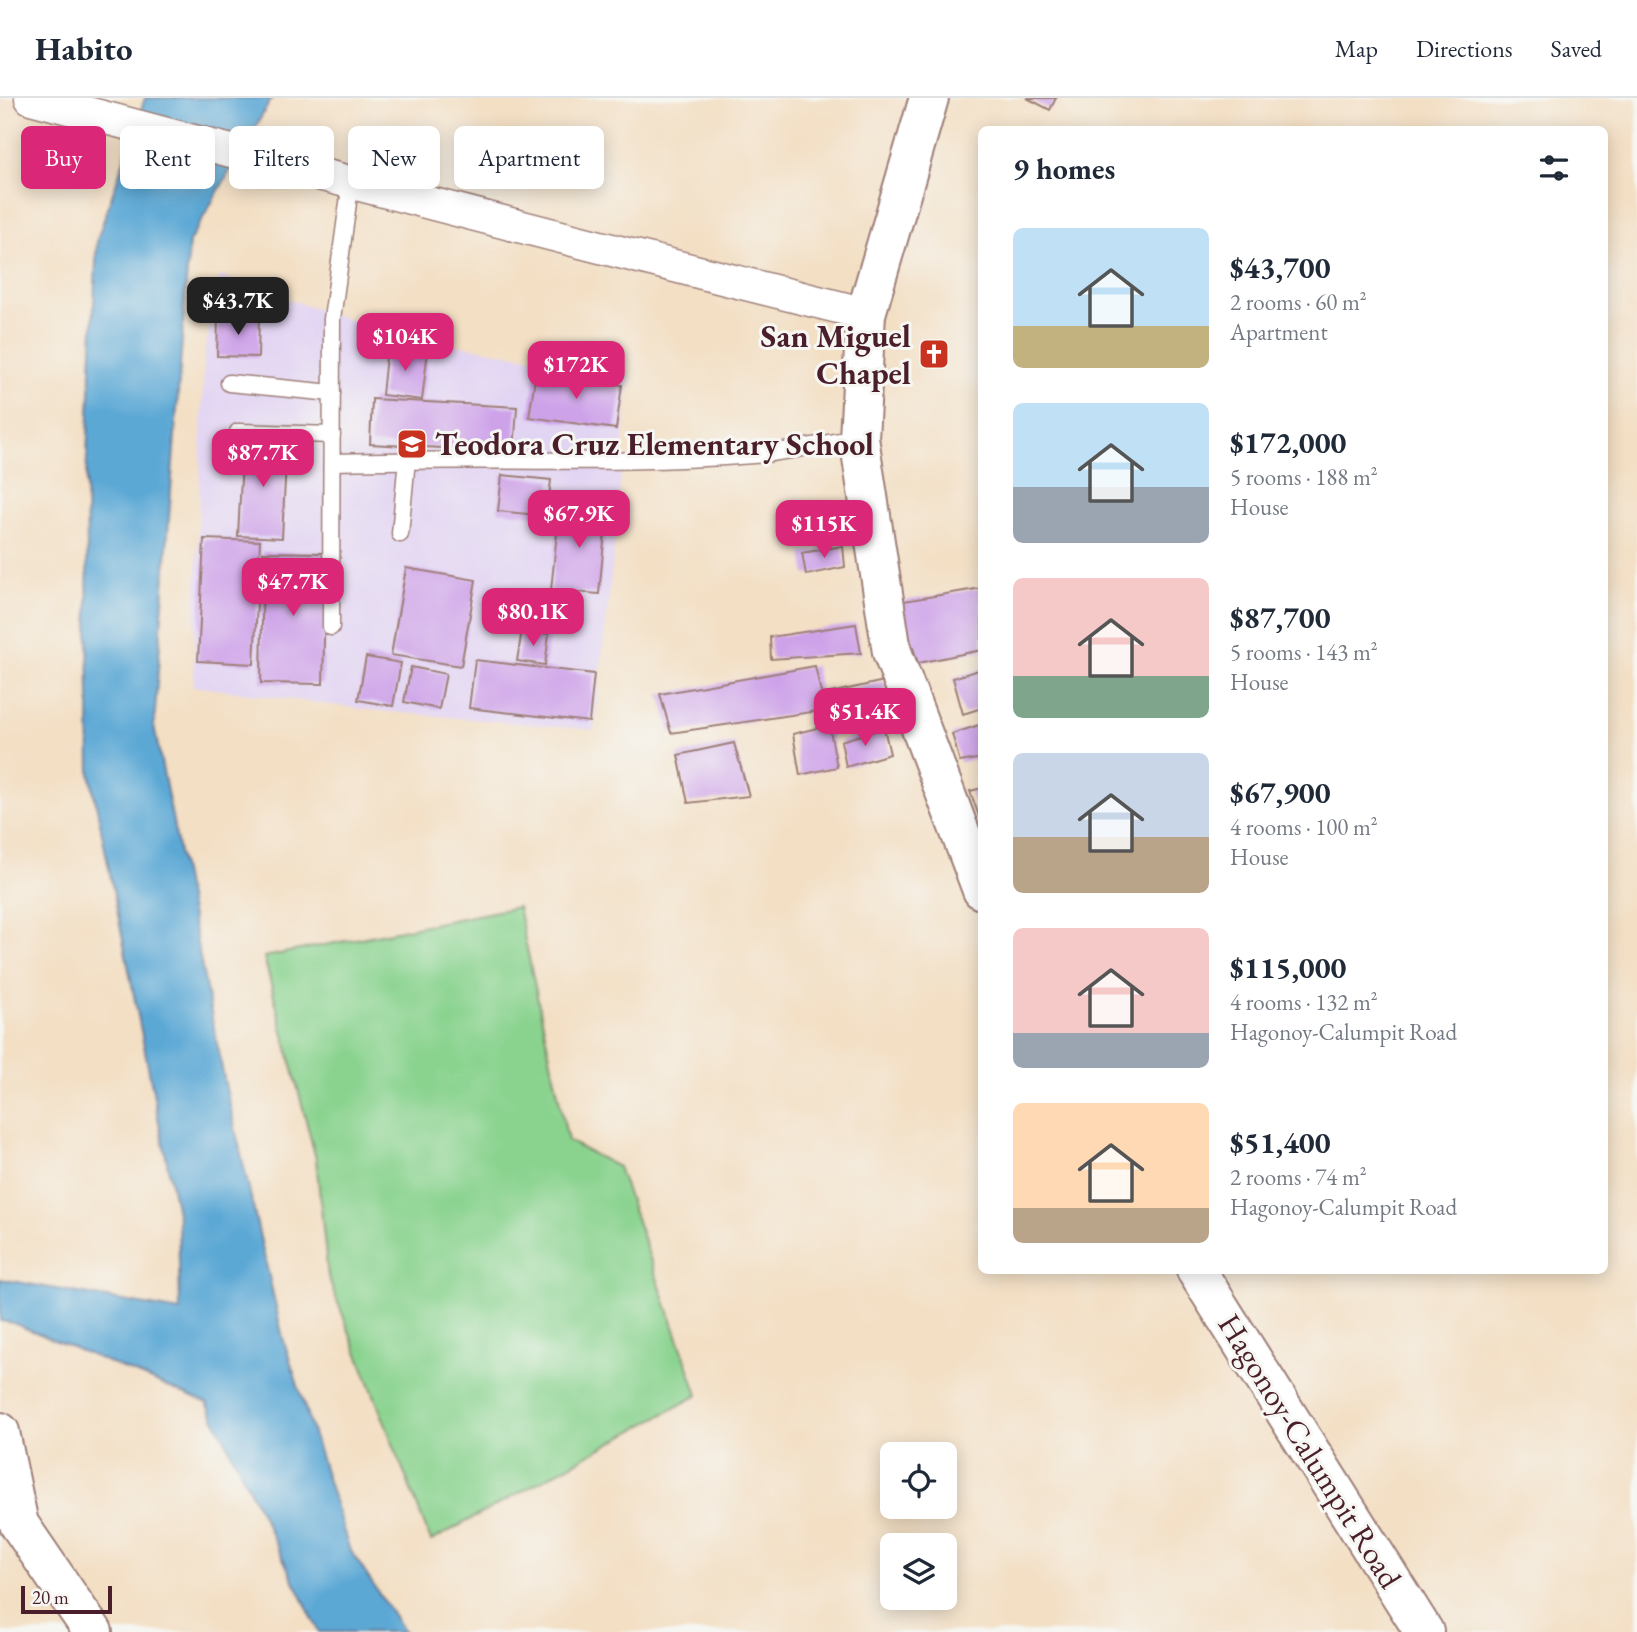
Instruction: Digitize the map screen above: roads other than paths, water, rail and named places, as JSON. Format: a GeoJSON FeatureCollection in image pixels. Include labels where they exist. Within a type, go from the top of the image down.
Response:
{"type":"FeatureCollection","features":[{"type":"Feature","properties":{"kind":"main road"},"geometry":{"type":"LineString","coordinates":[[929,98],[866,314],[859,438],[892,652],[978,879]]}},
{"type":"Feature","properties":{"kind":"main road","name":"Hagonoy-Calumpit Road"},"geometry":{"type":"LineString","coordinates":[[1199,1274],[1424,1632]]}},
{"type":"Feature","properties":{"kind":"main road"},"geometry":{"type":"LineString","coordinates":[[0,1432],[19,1524],[93,1632]]}},
{"type":"Feature","properties":{"kind":"street"},"geometry":{"type":"LineString","coordinates":[[31,98],[257,159],[348,180]]}},
{"type":"Feature","properties":{"kind":"street"},"geometry":{"type":"LineString","coordinates":[[378,189],[464,214],[866,314]]}},
{"type":"Feature","properties":{"kind":"lane"},"geometry":{"type":"LineString","coordinates":[[331,627],[332,319],[350,189]]}},
{"type":"Feature","properties":{"kind":"lane"},"geometry":{"type":"LineString","coordinates":[[229,383],[332,393]]}},
{"type":"Feature","properties":{"kind":"lane"},"geometry":{"type":"LineString","coordinates":[[238,432],[332,435]]}},
{"type":"Feature","properties":{"kind":"lane"},"geometry":{"type":"LineString","coordinates":[[332,462],[407,459],[687,459],[757,454],[859,438]]}},
{"type":"Feature","properties":{"kind":"lane"},"geometry":{"type":"LineString","coordinates":[[400,534],[407,459]]}},
{"type":"Feature","properties":{"kind":"water"},"geometry":{"type":"Polygon","coordinates":[[[145,98],[272,98],[256,126],[229,126],[229,173],[189,242],[154,726],[225,1084],[283,1338],[349,1548],[404,1632],[319,1632],[207,1403],[13,1323],[0,1321],[0,1279],[180,1311],[178,1218],[90,773],[86,479],[97,240],[120,172],[120,189],[215,189],[215,126],[136,126],[145,98]]]}},
{"type":"Feature","properties":{"kind":"place","name":"San Miguel Chapel"},"geometry":{"type":"Point","coordinates":[934,354]}},
{"type":"Feature","properties":{"kind":"place","name":"Teodora Cruz Elementary School"},"geometry":{"type":"Point","coordinates":[412,444]}}]}
